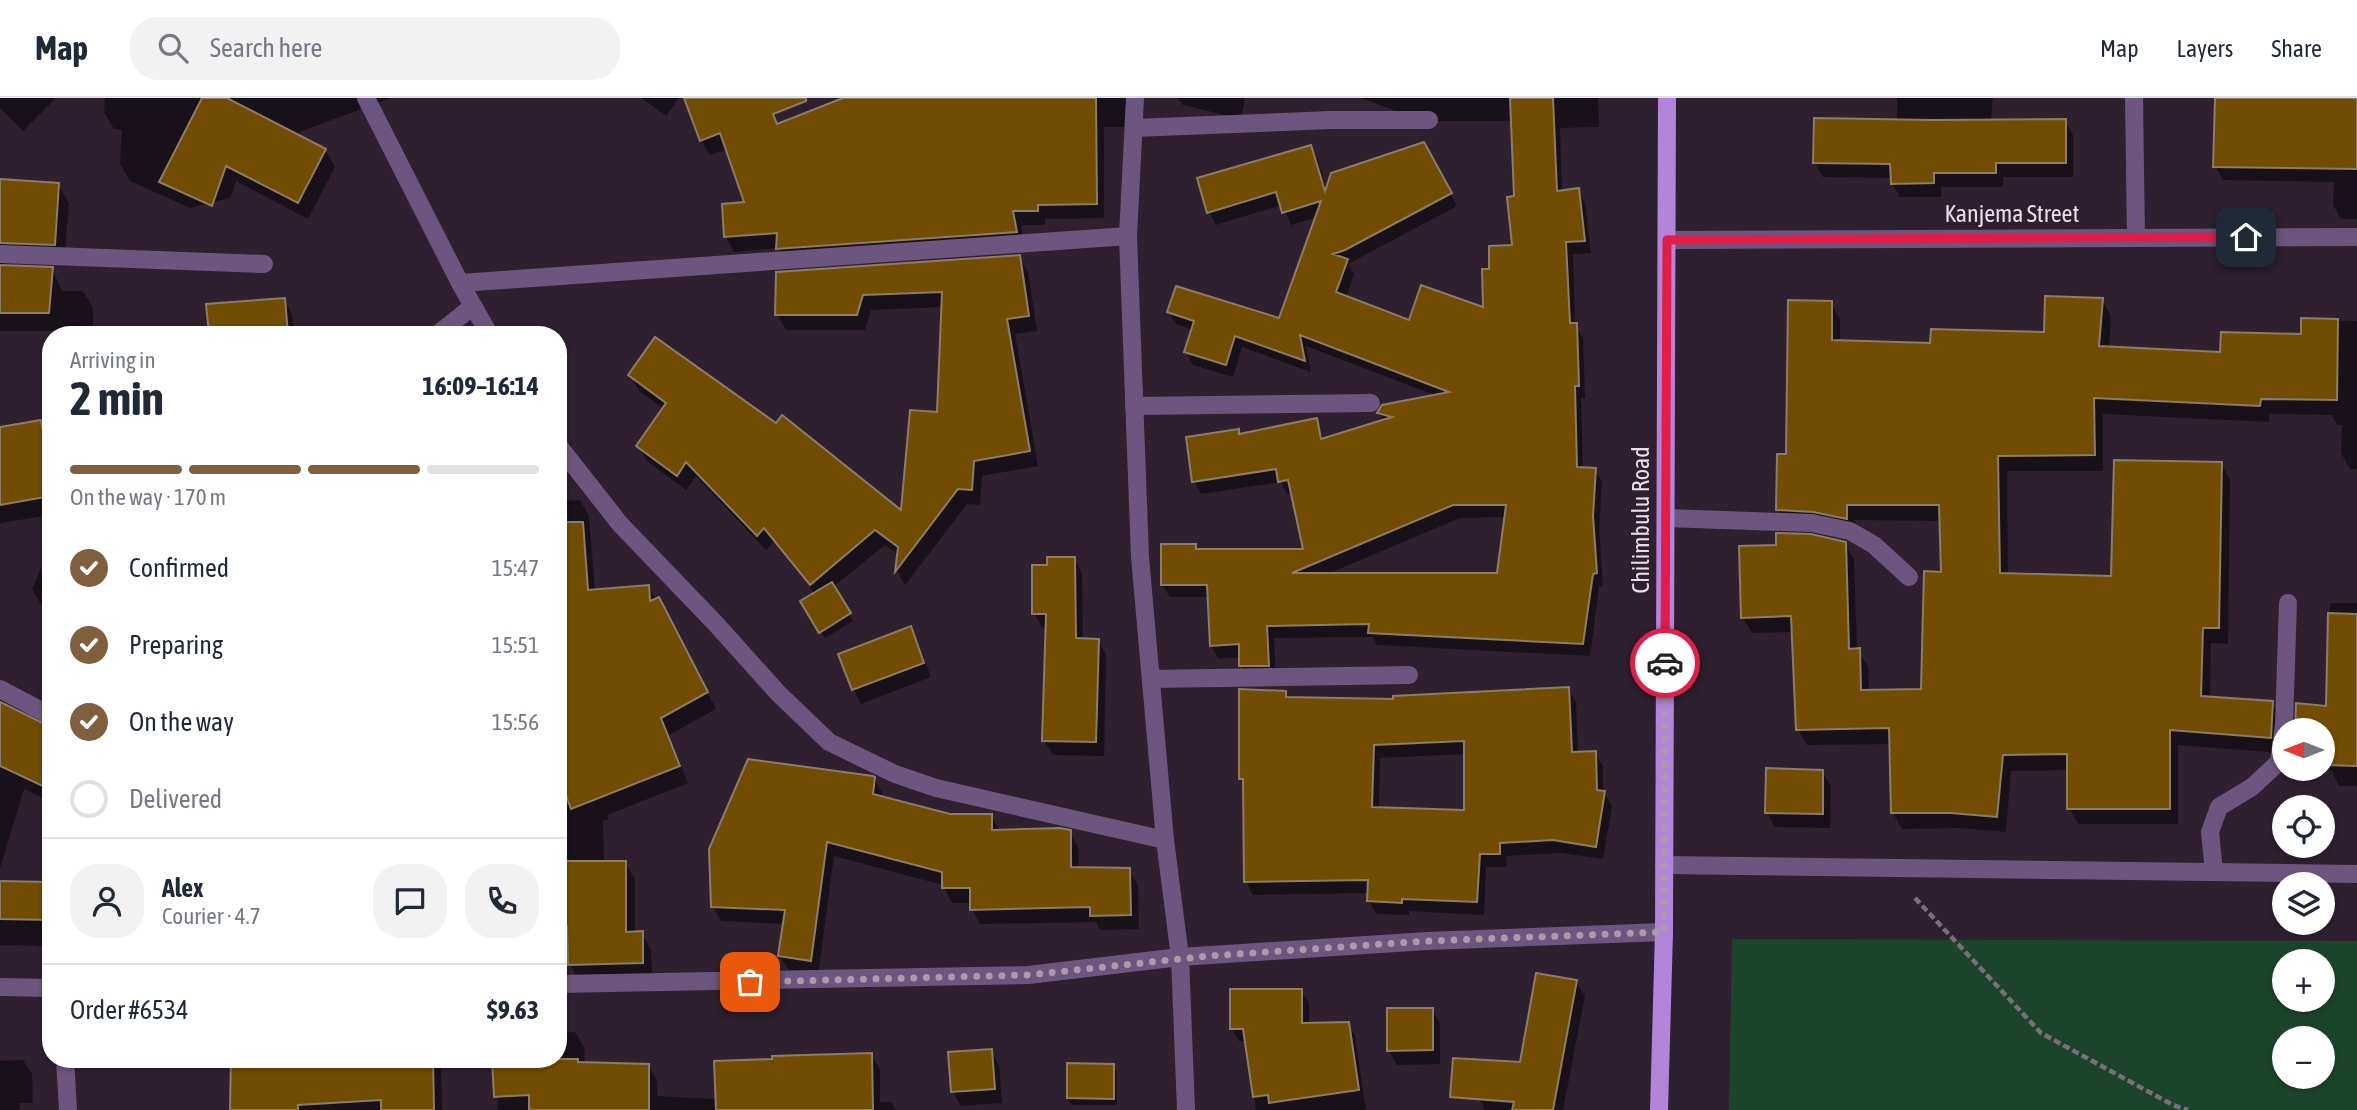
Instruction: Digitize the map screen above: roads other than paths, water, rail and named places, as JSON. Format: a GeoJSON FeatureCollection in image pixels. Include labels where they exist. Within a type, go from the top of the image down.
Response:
{"type":"FeatureCollection","features":[{"type":"Feature","properties":{"kind":"main road","name":"Chilimbulu Road"},"geometry":{"type":"LineString","coordinates":[[1659,1110],[1664,932],[1667,98]]}},
{"type":"Feature","properties":{"kind":"street"},"geometry":{"type":"LineString","coordinates":[[366,98],[484,326]]}},
{"type":"Feature","properties":{"kind":"street"},"geometry":{"type":"LineString","coordinates":[[1135,98],[1128,236],[1140,557],[1165,840],[1180,957],[1186,1110]]}},
{"type":"Feature","properties":{"kind":"street"},"geometry":{"type":"LineString","coordinates":[[2134,98],[2136,238]]}},
{"type":"Feature","properties":{"kind":"street"},"geometry":{"type":"LineString","coordinates":[[1134,128],[1331,120],[1429,120]]}},
{"type":"Feature","properties":{"kind":"street"},"geometry":{"type":"LineString","coordinates":[[460,283],[1128,236]]}},
{"type":"Feature","properties":{"kind":"street","name":"Kanjema Street"},"geometry":{"type":"LineString","coordinates":[[1667,240],[2357,237]]}},
{"type":"Feature","properties":{"kind":"street"},"geometry":{"type":"LineString","coordinates":[[0,254],[264,264]]}},
{"type":"Feature","properties":{"kind":"street"},"geometry":{"type":"LineString","coordinates":[[448,326],[473,306]]}},
{"type":"Feature","properties":{"kind":"street"},"geometry":{"type":"LineString","coordinates":[[1135,406],[1371,403]]}},
{"type":"Feature","properties":{"kind":"street"},"geometry":{"type":"LineString","coordinates":[[567,456],[620,524],[778,693],[829,742],[895,774],[936,788],[1165,840]]}},
{"type":"Feature","properties":{"kind":"street"},"geometry":{"type":"LineString","coordinates":[[1666,518],[1812,523],[1850,531],[1874,545],[1909,577]]}},
{"type":"Feature","properties":{"kind":"street"},"geometry":{"type":"LineString","coordinates":[[2214,872],[2210,832],[2219,807],[2252,787],[2279,762],[2284,724],[2288,603]]}},
{"type":"Feature","properties":{"kind":"street"},"geometry":{"type":"LineString","coordinates":[[1151,679],[1409,675]]}},
{"type":"Feature","properties":{"kind":"street"},"geometry":{"type":"LineString","coordinates":[[0,689],[42,711]]}},
{"type":"Feature","properties":{"kind":"street"},"geometry":{"type":"LineString","coordinates":[[1664,865],[2357,874]]}},
{"type":"Feature","properties":{"kind":"street"},"geometry":{"type":"LineString","coordinates":[[567,984],[971,978],[1081,970],[1180,957],[1427,941],[1664,932]]}},
{"type":"Feature","properties":{"kind":"street"},"geometry":{"type":"LineString","coordinates":[[0,988],[42,988]]}},
{"type":"Feature","properties":{"kind":"street"},"geometry":{"type":"LineString","coordinates":[[66,1068],[68,1110]]}}]}
